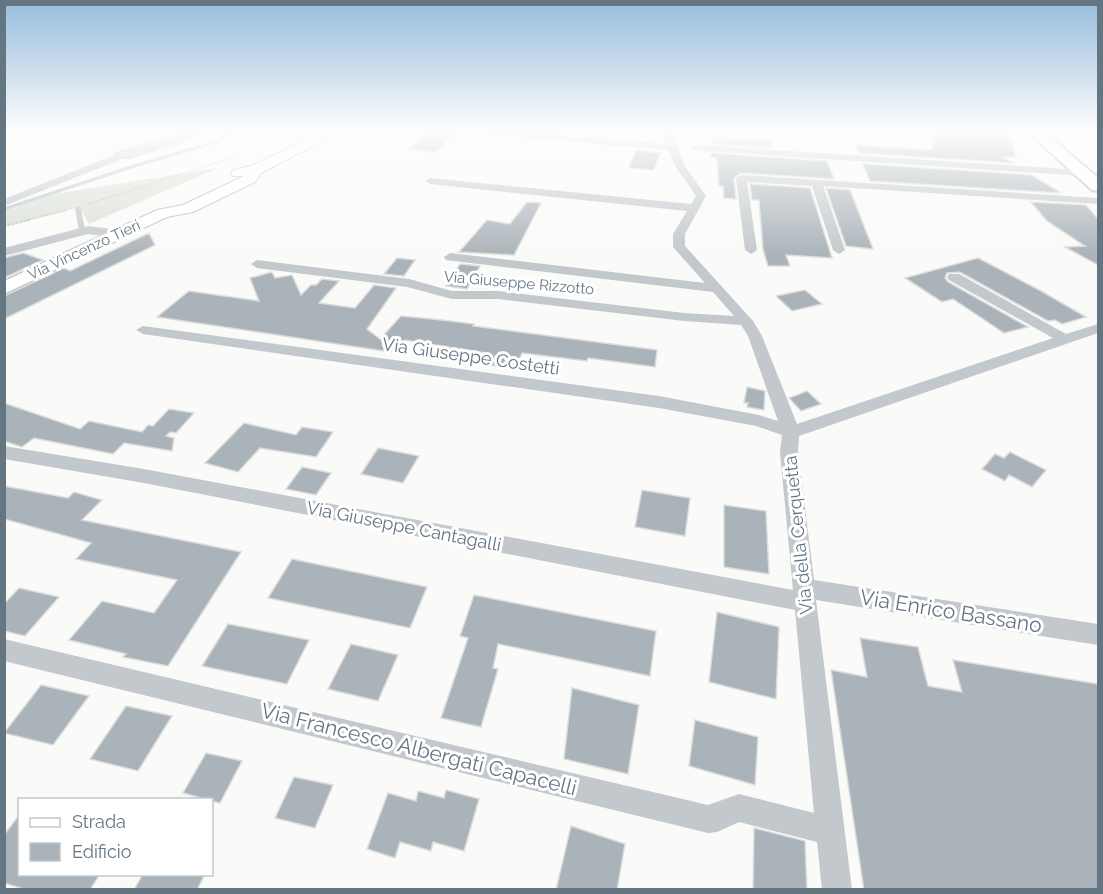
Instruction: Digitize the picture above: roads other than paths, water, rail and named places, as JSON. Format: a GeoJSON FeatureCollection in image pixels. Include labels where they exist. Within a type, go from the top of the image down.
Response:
{"type":"FeatureCollection","features":[{"type":"Feature","properties":{"kind":"main road"},"geometry":{"type":"LineString","coordinates":[[1083,173],[1098,186]]}},
{"type":"Feature","properties":{"kind":"street"},"geometry":{"type":"LineString","coordinates":[[4,203],[78,173]]}},
{"type":"Feature","properties":{"kind":"street"},"geometry":{"type":"LineString","coordinates":[[685,173],[700,192],[700,200],[679,234],[679,247],[746,321],[755,336],[791,432]]}},
{"type":"Feature","properties":{"kind":"street"},"geometry":{"type":"LineString","coordinates":[[1079,173],[1083,173]]}},
{"type":"Feature","properties":{"kind":"street","name":"Via Vincenzo Tieri"},"geometry":{"type":"LineString","coordinates":[[4,288],[119,234],[231,174],[252,174]]}},
{"type":"Feature","properties":{"kind":"street","name":"Via Vincenzo Tieri"},"geometry":{"type":"LineString","coordinates":[[167,207],[189,208],[252,174]]}},
{"type":"Feature","properties":{"kind":"street"},"geometry":{"type":"LineString","coordinates":[[752,250],[741,178],[1098,201]]}},
{"type":"Feature","properties":{"kind":"street"},"geometry":{"type":"LineString","coordinates":[[430,181],[694,208]]}},
{"type":"Feature","properties":{"kind":"street"},"geometry":{"type":"LineString","coordinates":[[816,183],[839,250]]}},
{"type":"Feature","properties":{"kind":"street"},"geometry":{"type":"LineString","coordinates":[[4,252],[82,231],[98,230],[119,234]]}},
{"type":"Feature","properties":{"kind":"street"},"geometry":{"type":"LineString","coordinates":[[450,257],[719,289]]}},
{"type":"Feature","properties":{"kind":"street","name":"Via Giuseppe Rizzotto"},"geometry":{"type":"LineString","coordinates":[[257,264],[409,283],[452,295],[498,296],[684,317],[746,321]]}},
{"type":"Feature","properties":{"kind":"street"},"geometry":{"type":"LineString","coordinates":[[954,277],[1065,339]]}},
{"type":"Feature","properties":{"kind":"street","name":"Via della Cerquetta"},"geometry":{"type":"LineString","coordinates":[[837,890],[803,595],[789,452],[791,432],[1098,328]]}},
{"type":"Feature","properties":{"kind":"street","name":"Via Giuseppe Costetti"},"geometry":{"type":"LineString","coordinates":[[143,330],[659,402],[759,421],[791,432]]}},
{"type":"Feature","properties":{"kind":"street","name":"Via Giuseppe Cantagalli"},"geometry":{"type":"LineString","coordinates":[[4,452],[803,595]]}},
{"type":"Feature","properties":{"kind":"street","name":"Via Enrico Bassano"},"geometry":{"type":"LineString","coordinates":[[803,595],[1098,634]]}},
{"type":"Feature","properties":{"kind":"street","name":"Via Francesco Albergati Capacelli"},"geometry":{"type":"LineString","coordinates":[[4,650],[708,819],[716,819],[731,809],[738,808],[831,831]]}},
{"type":"Feature","properties":{"kind":"lane"},"geometry":{"type":"LineString","coordinates":[[78,207],[82,231]]}},
{"type":"Feature","properties":{"kind":"waterway"},"geometry":{"type":"LineString","coordinates":[[4,209],[114,173]]}}]}
